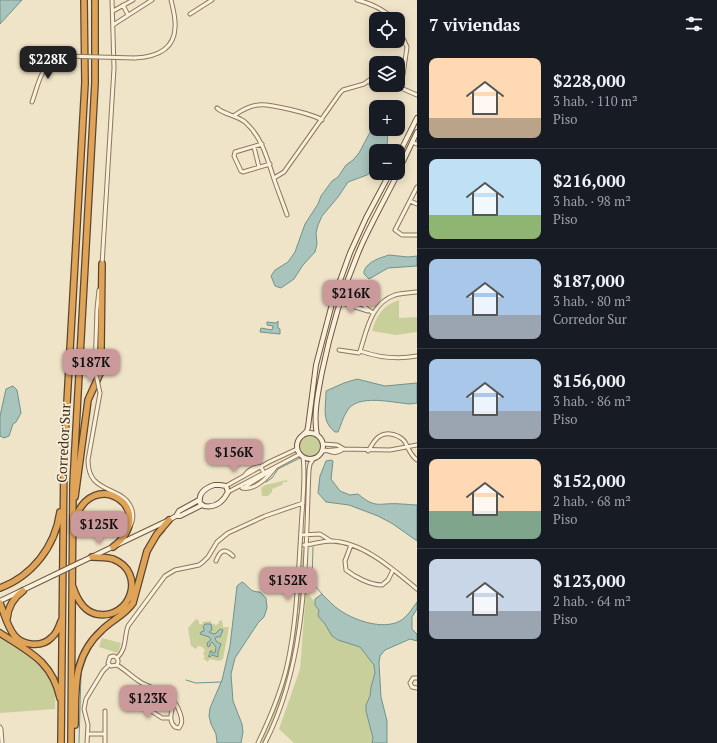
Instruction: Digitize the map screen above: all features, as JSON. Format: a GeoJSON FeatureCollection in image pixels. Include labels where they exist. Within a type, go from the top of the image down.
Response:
{"type":"FeatureCollection","features":[{"type":"Feature","properties":{"kind":"highway","name":"Corredor Sur"},"geometry":{"type":"LineString","coordinates":[[61,743],[65,441],[85,83],[84,0]]}},
{"type":"Feature","properties":{"kind":"highway","name":"Corredor Sur"},"geometry":{"type":"LineString","coordinates":[[71,743],[72,484],[95,84],[95,0]]}},
{"type":"Feature","properties":{"kind":"highway"},"geometry":{"type":"LineString","coordinates":[[72,515],[86,408],[88,400],[101,376],[103,367],[101,348],[102,264]]}},
{"type":"Feature","properties":{"kind":"highway"},"geometry":{"type":"LineString","coordinates":[[0,588],[16,581],[38,562],[47,550],[57,526],[64,488]]}},
{"type":"Feature","properties":{"kind":"highway"},"geometry":{"type":"LineString","coordinates":[[72,526],[78,511],[86,500],[94,495],[105,494],[118,499],[127,507],[130,518],[128,531],[113,547]]}},
{"type":"Feature","properties":{"kind":"highway"},"geometry":{"type":"LineString","coordinates":[[74,743],[76,674],[83,656],[89,644],[99,632],[124,613],[133,603],[147,550],[168,520]]}},
{"type":"Feature","properties":{"kind":"highway"},"geometry":{"type":"LineString","coordinates":[[72,582],[75,593],[81,604],[93,613],[110,614],[119,610],[125,605],[130,597],[132,586],[130,576],[126,569],[120,563],[112,559],[92,557]]}},
{"type":"Feature","properties":{"kind":"highway"},"geometry":{"type":"LineString","coordinates":[[7,622],[8,611],[12,602],[23,591]]}},
{"type":"Feature","properties":{"kind":"highway"},"geometry":{"type":"LineString","coordinates":[[0,602],[12,633],[18,639],[26,643],[36,645],[52,638],[62,619]]}},
{"type":"Feature","properties":{"kind":"highway"},"geometry":{"type":"LineString","coordinates":[[0,633],[34,655],[46,666],[54,680],[62,706]]}},
{"type":"Feature","properties":{"kind":"street"},"geometry":{"type":"LineString","coordinates":[[112,0],[114,68],[102,264],[97,309],[96,370],[100,394],[88,466],[89,472],[95,481],[119,494],[128,501],[133,516],[132,524],[128,531]]}},
{"type":"Feature","properties":{"kind":"street"},"geometry":{"type":"LineString","coordinates":[[113,11],[133,0]]}},
{"type":"Feature","properties":{"kind":"street"},"geometry":{"type":"LineString","coordinates":[[113,24],[152,0]]}},
{"type":"Feature","properties":{"kind":"street"},"geometry":{"type":"LineString","coordinates":[[32,102],[44,69],[54,59],[64,56],[135,58],[152,56],[161,52],[170,43],[175,28],[171,0]]}},
{"type":"Feature","properties":{"kind":"street"},"geometry":{"type":"LineString","coordinates":[[190,14],[212,0]]}},
{"type":"Feature","properties":{"kind":"street"},"geometry":{"type":"LineString","coordinates":[[357,0],[384,12]]}},
{"type":"Feature","properties":{"kind":"street"},"geometry":{"type":"LineString","coordinates":[[123,6],[128,15]]}},
{"type":"Feature","properties":{"kind":"street"},"geometry":{"type":"LineString","coordinates":[[405,43],[407,47],[405,61]]}},
{"type":"Feature","properties":{"kind":"street"},"geometry":{"type":"LineString","coordinates":[[274,178],[284,172],[343,90],[360,86],[368,82]]}},
{"type":"Feature","properties":{"kind":"street"},"geometry":{"type":"LineString","coordinates":[[405,90],[417,96]]}},
{"type":"Feature","properties":{"kind":"street"},"geometry":{"type":"LineString","coordinates":[[235,115],[247,107],[259,104],[314,116],[322,120]]}},
{"type":"Feature","properties":{"kind":"street"},"geometry":{"type":"LineString","coordinates":[[217,108],[225,113],[235,115],[244,121],[254,131],[262,144],[270,164],[287,214]]}},
{"type":"Feature","properties":{"kind":"street"},"geometry":{"type":"LineString","coordinates":[[404,144],[417,118]]}},
{"type":"Feature","properties":{"kind":"street"},"geometry":{"type":"LineString","coordinates":[[405,161],[415,143],[417,132]]}},
{"type":"Feature","properties":{"kind":"street"},"geometry":{"type":"LineString","coordinates":[[262,144],[235,152],[234,156],[241,171],[245,172],[270,164]]}},
{"type":"Feature","properties":{"kind":"street"},"geometry":{"type":"LineString","coordinates":[[254,147],[259,167]]}},
{"type":"Feature","properties":{"kind":"street"},"geometry":{"type":"LineString","coordinates":[[258,743],[275,703],[287,667],[293,632],[301,535],[304,465],[297,449],[298,440],[307,431],[308,427],[316,365],[324,329],[333,300],[350,253],[366,218],[386,180]]}},
{"type":"Feature","properties":{"kind":"street"},"geometry":{"type":"LineString","coordinates":[[324,450],[323,444],[317,436],[315,425],[319,391],[330,339],[342,294],[362,244],[394,180]]}},
{"type":"Feature","properties":{"kind":"street"},"geometry":{"type":"LineString","coordinates":[[417,186],[395,230],[402,235],[417,235]]}},
{"type":"Feature","properties":{"kind":"street"},"geometry":{"type":"LineString","coordinates":[[410,201],[417,204]]}},
{"type":"Feature","properties":{"kind":"street"},"geometry":{"type":"LineString","coordinates":[[336,292],[362,302],[366,308],[373,313]]}},
{"type":"Feature","properties":{"kind":"street"},"geometry":{"type":"LineString","coordinates":[[360,351],[373,313],[377,307],[390,297],[417,292]]}},
{"type":"Feature","properties":{"kind":"street"},"geometry":{"type":"LineString","coordinates":[[333,300],[373,313]]}},
{"type":"Feature","properties":{"kind":"street"},"geometry":{"type":"LineString","coordinates":[[339,350],[355,353],[359,353],[360,351],[383,358],[396,359],[417,356]]}},
{"type":"Feature","properties":{"kind":"street"},"geometry":{"type":"LineString","coordinates":[[302,436],[310,433],[317,436]]}},
{"type":"Feature","properties":{"kind":"street"},"geometry":{"type":"LineString","coordinates":[[368,451],[380,435],[388,434],[398,436],[404,441],[410,453],[417,460]]}},
{"type":"Feature","properties":{"kind":"street"},"geometry":{"type":"LineString","coordinates":[[323,444],[337,445],[344,449],[368,451],[390,450],[417,444]]}},
{"type":"Feature","properties":{"kind":"street"},"geometry":{"type":"LineString","coordinates":[[202,505],[200,500],[202,492],[210,486],[220,484],[226,486],[297,449]]}},
{"type":"Feature","properties":{"kind":"street"},"geometry":{"type":"LineString","coordinates":[[324,450],[331,453],[338,453],[344,449]]}},
{"type":"Feature","properties":{"kind":"street"},"geometry":{"type":"LineString","coordinates":[[301,456],[306,459],[314,458],[324,450]]}},
{"type":"Feature","properties":{"kind":"street"},"geometry":{"type":"LineString","coordinates":[[237,487],[246,489],[251,488],[276,466],[301,456]]}},
{"type":"Feature","properties":{"kind":"street"},"geometry":{"type":"LineString","coordinates":[[265,743],[279,711],[289,681],[297,647],[302,603],[309,470],[310,464],[314,458]]}},
{"type":"Feature","properties":{"kind":"street"},"geometry":{"type":"LineString","coordinates":[[0,602],[176,516],[180,516],[202,505],[207,507],[216,505],[224,499],[228,492],[265,475],[274,470],[276,466]]}},
{"type":"Feature","properties":{"kind":"street"},"geometry":{"type":"LineString","coordinates":[[261,467],[265,475]]}},
{"type":"Feature","properties":{"kind":"street"},"geometry":{"type":"LineString","coordinates":[[226,486],[228,492]]}},
{"type":"Feature","properties":{"kind":"street"},"geometry":{"type":"LineString","coordinates":[[176,516],[179,511],[200,500]]}},
{"type":"Feature","properties":{"kind":"street"},"geometry":{"type":"LineString","coordinates":[[117,665],[117,658],[124,648],[128,626],[165,576],[174,570],[199,565],[208,557],[217,542],[228,533],[265,516],[302,503]]}},
{"type":"Feature","properties":{"kind":"street"},"geometry":{"type":"LineString","coordinates":[[301,535],[320,534],[331,541]]}},
{"type":"Feature","properties":{"kind":"street"},"geometry":{"type":"LineString","coordinates":[[300,545],[331,541],[351,545],[363,550],[394,570],[417,589]]}},
{"type":"Feature","properties":{"kind":"street"},"geometry":{"type":"LineString","coordinates":[[351,545],[346,562],[346,570],[350,573],[371,583],[382,585],[388,580],[394,570]]}},
{"type":"Feature","properties":{"kind":"street"},"geometry":{"type":"LineString","coordinates":[[216,561],[219,552],[223,550],[227,551],[233,556]]}},
{"type":"Feature","properties":{"kind":"street"},"geometry":{"type":"LineString","coordinates":[[109,665],[108,661],[110,657],[114,656],[117,658]]}},
{"type":"Feature","properties":{"kind":"street"},"geometry":{"type":"LineString","coordinates":[[87,743],[87,719],[84,709],[86,699],[103,670],[109,665],[117,665],[142,683],[163,692],[173,701],[177,705],[181,718],[182,724],[179,728],[172,724],[170,718],[173,701]]}},
{"type":"Feature","properties":{"kind":"street"},"geometry":{"type":"LineString","coordinates":[[417,678],[413,678],[410,683],[412,687],[417,688]]}},
{"type":"Feature","properties":{"kind":"street"},"geometry":{"type":"LineString","coordinates":[[131,698],[162,718],[170,718]]}},
{"type":"Feature","properties":{"kind":"street"},"geometry":{"type":"LineString","coordinates":[[104,743],[105,711]]}},
{"type":"Feature","properties":{"kind":"street"},"geometry":{"type":"LineString","coordinates":[[0,728],[2,743]]}},
{"type":"Feature","properties":{"kind":"street"},"geometry":{"type":"LineString","coordinates":[[88,734],[105,734]]}},
{"type":"Feature","properties":{"kind":"green space"},"geometry":{"type":"Polygon","coordinates":[[[399,300],[399,318],[417,317],[417,332],[396,335],[372,331],[378,316],[384,308],[399,300]]]}},
{"type":"Feature","properties":{"kind":"green space"},"geometry":{"type":"Polygon","coordinates":[[[310,436],[317,439],[320,446],[317,453],[310,456],[303,453],[300,446],[303,439],[310,436]]]}},
{"type":"Feature","properties":{"kind":"green space"},"geometry":{"type":"Polygon","coordinates":[[[287,480],[287,482],[283,482],[282,485],[272,489],[272,492],[268,496],[262,496],[261,488],[265,485],[287,480]]]}},
{"type":"Feature","properties":{"kind":"green space"},"geometry":{"type":"Polygon","coordinates":[[[303,547],[300,609],[297,609],[303,547]]]}},
{"type":"Feature","properties":{"kind":"green space"},"geometry":{"type":"Polygon","coordinates":[[[306,591],[319,610],[318,616],[332,636],[338,640],[360,647],[374,665],[375,673],[370,696],[366,705],[366,711],[373,738],[372,743],[294,743],[279,729],[300,669],[306,591]]]}},
{"type":"Feature","properties":{"kind":"green space"},"geometry":{"type":"Polygon","coordinates":[[[297,613],[300,614],[298,631],[287,680],[277,712],[263,743],[261,743],[270,724],[286,675],[297,613]]]}},
{"type":"Feature","properties":{"kind":"green space"},"geometry":{"type":"Polygon","coordinates":[[[196,619],[199,621],[199,624],[203,624],[202,622],[211,621],[211,623],[216,625],[222,620],[223,627],[229,627],[223,659],[219,661],[209,659],[208,662],[203,658],[205,657],[203,653],[205,650],[202,647],[198,646],[196,649],[191,646],[188,628],[196,619]]]}},
{"type":"Feature","properties":{"kind":"green space"},"geometry":{"type":"Polygon","coordinates":[[[0,637],[32,659],[46,673],[55,693],[55,709],[0,713],[0,637]]]}},
{"type":"Feature","properties":{"kind":"green space"},"geometry":{"type":"Polygon","coordinates":[[[102,638],[121,643],[118,653],[99,647],[102,638]]]}},
{"type":"Feature","properties":{"kind":"water"},"geometry":{"type":"Polygon","coordinates":[[[0,0],[22,0],[0,24],[0,0]]]}},
{"type":"Feature","properties":{"kind":"water"},"geometry":{"type":"Polygon","coordinates":[[[369,134],[369,136],[388,136],[387,144],[369,144],[369,173],[348,182],[322,216],[316,233],[317,244],[315,252],[303,265],[294,279],[281,288],[275,286],[271,276],[275,270],[288,262],[295,252],[305,224],[318,204],[321,196],[332,181],[338,177],[346,165],[359,153],[369,134]]]}},
{"type":"Feature","properties":{"kind":"water"},"geometry":{"type":"Polygon","coordinates":[[[389,255],[408,257],[417,256],[417,266],[388,268],[369,279],[364,274],[364,271],[371,262],[389,255]]]}},
{"type":"Feature","properties":{"kind":"water"},"geometry":{"type":"Polygon","coordinates":[[[278,321],[280,334],[260,332],[261,328],[272,330],[273,326],[267,325],[267,322],[276,323],[278,321]]]}},
{"type":"Feature","properties":{"kind":"water"},"geometry":{"type":"Polygon","coordinates":[[[357,379],[385,386],[417,383],[417,403],[410,404],[376,400],[359,402],[352,405],[347,411],[338,432],[335,432],[326,419],[326,391],[357,379]]]}},
{"type":"Feature","properties":{"kind":"water"},"geometry":{"type":"Polygon","coordinates":[[[13,386],[17,390],[21,413],[16,422],[13,424],[9,436],[4,438],[0,436],[0,416],[6,389],[13,386]]]}},
{"type":"Feature","properties":{"kind":"water"},"geometry":{"type":"Polygon","coordinates":[[[326,461],[333,461],[331,479],[340,491],[350,495],[358,494],[374,504],[417,505],[417,541],[393,524],[378,516],[349,505],[326,502],[318,493],[320,476],[326,461]]]}},
{"type":"Feature","properties":{"kind":"water"},"geometry":{"type":"Polygon","coordinates":[[[242,582],[251,590],[260,592],[266,598],[267,608],[264,617],[258,623],[235,658],[231,674],[233,701],[242,724],[243,732],[241,743],[217,743],[216,734],[209,716],[210,708],[222,680],[230,646],[237,586],[242,582]]]}},
{"type":"Feature","properties":{"kind":"water"},"geometry":{"type":"Polygon","coordinates":[[[322,594],[347,615],[362,621],[386,625],[393,624],[403,619],[417,602],[417,609],[412,617],[412,629],[417,634],[417,641],[410,639],[385,650],[380,656],[381,697],[387,721],[387,743],[372,743],[373,738],[366,711],[366,705],[370,696],[375,673],[374,665],[360,647],[338,640],[332,636],[318,616],[319,610],[315,605],[315,599],[322,594]]]}},
{"type":"Feature","properties":{"kind":"water"},"geometry":{"type":"Polygon","coordinates":[[[205,624],[211,624],[212,630],[209,632],[211,633],[215,634],[220,629],[223,630],[220,637],[216,637],[215,639],[221,644],[218,657],[212,655],[210,657],[208,656],[210,651],[215,653],[216,647],[212,642],[208,647],[207,643],[211,640],[209,637],[200,634],[204,631],[203,627],[205,624]]]}},
{"type":"Feature","properties":{"kind":"waterway"},"geometry":{"type":"LineString","coordinates":[[266,482],[272,478],[278,469],[300,458]]}},
{"type":"Feature","properties":{"kind":"waterway"},"geometry":{"type":"LineString","coordinates":[[155,542],[165,531]]}},
{"type":"Feature","properties":{"kind":"waterway"},"geometry":{"type":"LineString","coordinates":[[148,557],[154,545]]}},
{"type":"Feature","properties":{"kind":"waterway"},"geometry":{"type":"LineString","coordinates":[[313,547],[312,582],[322,594]]}},
{"type":"Feature","properties":{"kind":"waterway"},"geometry":{"type":"LineString","coordinates":[[79,743],[81,673],[87,656],[95,641]]}},
{"type":"Feature","properties":{"kind":"waterway"},"geometry":{"type":"LineString","coordinates":[[186,680],[196,683],[221,682]]}}]}
